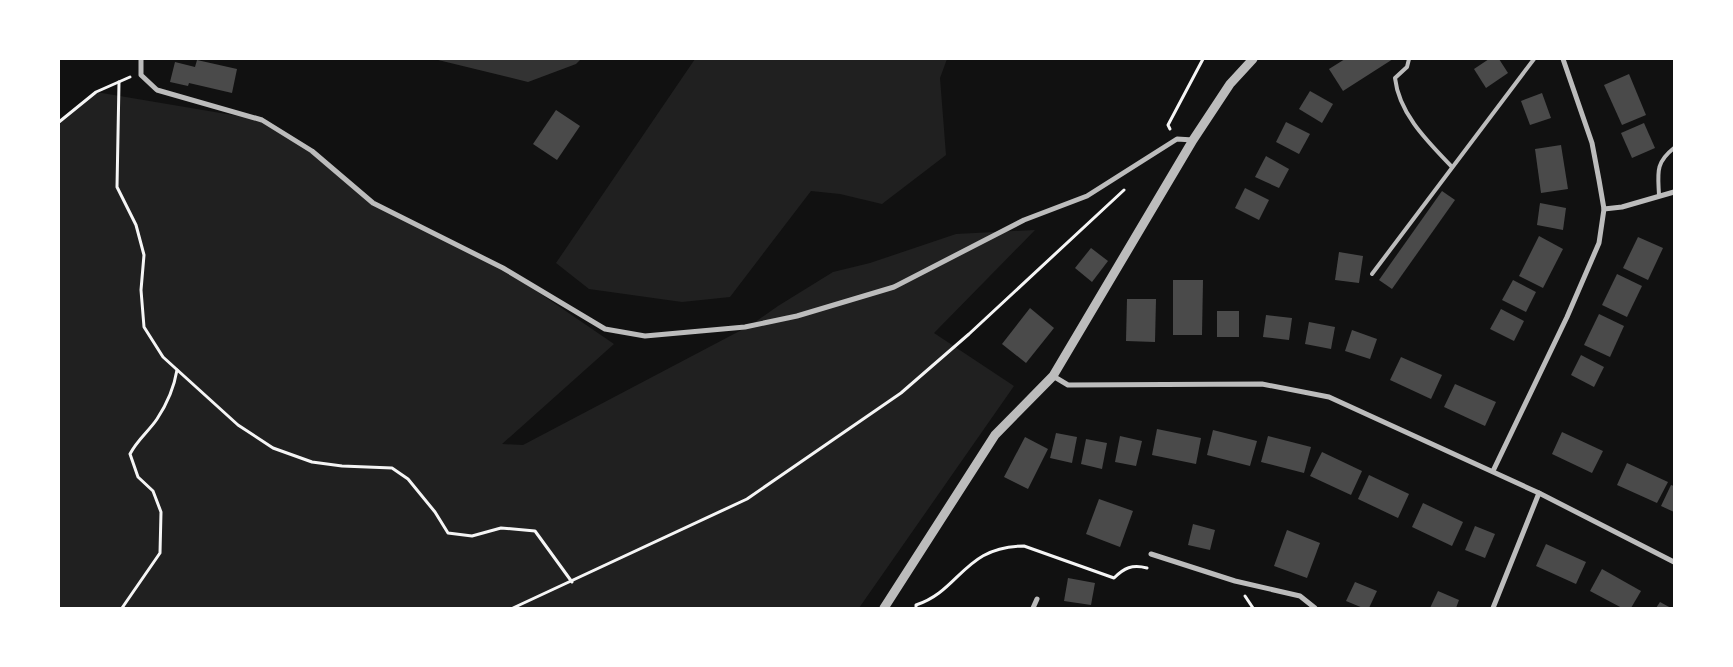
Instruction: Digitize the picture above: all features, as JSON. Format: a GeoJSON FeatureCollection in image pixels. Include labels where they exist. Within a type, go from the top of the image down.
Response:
{"type":"FeatureCollection","features":[{"type":"Feature","properties":{"kind":"street"},"geometry":{"type":"LineString","coordinates":[[141,59],[141,75],[157,90],[262,120],[312,151],[373,203],[503,268],[605,329],[645,336],[745,327],[797,316],[894,287],[1024,220],[1087,196],[1177,139],[1194,140]]}},
{"type":"Feature","properties":{"kind":"street"},"geometry":{"type":"LineString","coordinates":[[884,608],[995,436],[1053,376],[1194,140],[1230,84],[1253,59]]}},
{"type":"Feature","properties":{"kind":"street"},"geometry":{"type":"LineString","coordinates":[[1493,471],[1567,317],[1599,243],[1604,209],[1592,142],[1563,59]]}},
{"type":"Feature","properties":{"kind":"street"},"geometry":{"type":"LineString","coordinates":[[1604,209],[1622,207],[1674,192]]}},
{"type":"Feature","properties":{"kind":"street"},"geometry":{"type":"LineString","coordinates":[[1053,376],[1068,385],[1262,384],[1329,397],[1539,492],[1674,562]]}},
{"type":"Feature","properties":{"kind":"street"},"geometry":{"type":"LineString","coordinates":[[1494,608],[1539,492]]}},
{"type":"Feature","properties":{"kind":"street"},"geometry":{"type":"LineString","coordinates":[[1151,554],[1235,581],[1300,596],[1315,608]]}},
{"type":"Feature","properties":{"kind":"street"},"geometry":{"type":"LineString","coordinates":[[1032,608],[1037,599]]}},
{"type":"Feature","properties":{"kind":"lane"},"geometry":{"type":"LineString","coordinates":[[1409,59],[1407,67],[1395,78],[1396,92],[1404,110],[1432,146],[1452,167]]}},
{"type":"Feature","properties":{"kind":"lane"},"geometry":{"type":"LineString","coordinates":[[1372,274],[1534,59]]}},
{"type":"Feature","properties":{"kind":"lane"},"geometry":{"type":"LineString","coordinates":[[1659,195],[1658,169],[1664,156],[1674,148]]}},
{"type":"Feature","properties":{"kind":"path"},"geometry":{"type":"LineString","coordinates":[[1177,139],[1168,125],[1203,59]]}},
{"type":"Feature","properties":{"kind":"path"},"geometry":{"type":"LineString","coordinates":[[59,122],[96,92],[141,75]]}},
{"type":"Feature","properties":{"kind":"path"},"geometry":{"type":"LineString","coordinates":[[119,82],[117,187],[136,225],[144,254],[141,290],[144,327],[163,357],[238,425],[273,448],[312,462],[342,466],[392,468],[408,479],[435,512],[448,533],[472,536],[501,528],[535,531],[572,582]]}},
{"type":"Feature","properties":{"kind":"path"},"geometry":{"type":"LineString","coordinates":[[513,608],[747,499],[901,393],[969,334],[1127,186]]}},
{"type":"Feature","properties":{"kind":"path"},"geometry":{"type":"LineString","coordinates":[[122,608],[160,554],[161,512],[153,491],[138,476],[130,454],[136,442],[157,419],[174,388],[177,370]]}},
{"type":"Feature","properties":{"kind":"path"},"geometry":{"type":"LineString","coordinates":[[916,608],[916,605],[930,601],[962,571],[985,554],[1008,546],[1024,546],[1114,578],[1125,568],[1139,566],[1148,568]]}},
{"type":"Feature","properties":{"kind":"path"},"geometry":{"type":"LineString","coordinates":[[1236,592],[1245,596]]}},
{"type":"Feature","properties":{"kind":"shaded area"},"geometry":{"type":"Polygon","coordinates":[[[434,59],[581,59],[576,64],[528,82],[434,59]]]}},
{"type":"Feature","properties":{"kind":"shaded area"},"geometry":{"type":"Polygon","coordinates":[[[695,59],[947,59],[940,78],[946,155],[882,204],[840,194],[811,191],[730,297],[682,302],[589,289],[556,263],[695,59]]]}},
{"type":"Feature","properties":{"kind":"shaded area"},"geometry":{"type":"Polygon","coordinates":[[[96,92],[262,120],[312,151],[373,203],[503,268],[614,344],[502,444],[523,445],[751,325],[833,272],[870,263],[956,234],[1035,230],[934,333],[1014,386],[859,608],[59,608],[59,122],[96,92]]]}},
{"type":"Feature","properties":{"kind":"building"},"geometry":{"type":"Polygon","coordinates":[[[1345,59],[1393,59],[1343,91],[1329,69],[1345,59]]]}},
{"type":"Feature","properties":{"kind":"building"},"geometry":{"type":"Polygon","coordinates":[[[1489,59],[1499,59],[1508,73],[1486,88],[1474,69],[1489,59]]]}},
{"type":"Feature","properties":{"kind":"building"},"geometry":{"type":"Polygon","coordinates":[[[197,60],[237,69],[232,93],[189,83],[188,86],[170,82],[175,62],[195,67],[197,60]]]}},
{"type":"Feature","properties":{"kind":"building"},"geometry":{"type":"Polygon","coordinates":[[[1629,74],[1646,115],[1622,125],[1604,85],[1629,74]]]}},
{"type":"Feature","properties":{"kind":"building"},"geometry":{"type":"Polygon","coordinates":[[[1310,91],[1333,104],[1322,123],[1299,109],[1310,91]]]}},
{"type":"Feature","properties":{"kind":"building"},"geometry":{"type":"Polygon","coordinates":[[[1542,93],[1551,118],[1530,125],[1521,101],[1542,93]]]}},
{"type":"Feature","properties":{"kind":"building"},"geometry":{"type":"Polygon","coordinates":[[[556,110],[580,126],[557,160],[533,144],[556,110]]]}},
{"type":"Feature","properties":{"kind":"building"},"geometry":{"type":"Polygon","coordinates":[[[1286,122],[1310,134],[1299,154],[1276,142],[1286,122]]]}},
{"type":"Feature","properties":{"kind":"building"},"geometry":{"type":"Polygon","coordinates":[[[1644,123],[1655,148],[1632,158],[1621,133],[1644,123]]]}},
{"type":"Feature","properties":{"kind":"building"},"geometry":{"type":"Polygon","coordinates":[[[1561,145],[1568,189],[1541,193],[1535,149],[1561,145]]]}},
{"type":"Feature","properties":{"kind":"building"},"geometry":{"type":"Polygon","coordinates":[[[1266,156],[1289,169],[1279,188],[1255,177],[1266,156]]]}},
{"type":"Feature","properties":{"kind":"building"},"geometry":{"type":"Polygon","coordinates":[[[1245,188],[1269,200],[1259,220],[1235,208],[1245,188]]]}},
{"type":"Feature","properties":{"kind":"building"},"geometry":{"type":"Polygon","coordinates":[[[1442,191],[1455,200],[1392,289],[1379,280],[1442,191]]]}},
{"type":"Feature","properties":{"kind":"building"},"geometry":{"type":"Polygon","coordinates":[[[1540,203],[1566,208],[1563,230],[1537,225],[1540,203]]]}},
{"type":"Feature","properties":{"kind":"building"},"geometry":{"type":"Polygon","coordinates":[[[1539,236],[1563,249],[1543,288],[1519,276],[1539,236]]]}},
{"type":"Feature","properties":{"kind":"building"},"geometry":{"type":"Polygon","coordinates":[[[1638,237],[1663,248],[1648,280],[1623,268],[1638,237]]]}},
{"type":"Feature","properties":{"kind":"building"},"geometry":{"type":"Polygon","coordinates":[[[1091,248],[1108,261],[1092,282],[1075,268],[1091,248]]]}},
{"type":"Feature","properties":{"kind":"building"},"geometry":{"type":"Polygon","coordinates":[[[1339,252],[1363,256],[1359,283],[1335,280],[1339,252]]]}},
{"type":"Feature","properties":{"kind":"building"},"geometry":{"type":"Polygon","coordinates":[[[1617,274],[1642,286],[1627,317],[1602,305],[1617,274]]]}},
{"type":"Feature","properties":{"kind":"building"},"geometry":{"type":"Polygon","coordinates":[[[1173,280],[1203,280],[1202,335],[1173,335],[1173,280]]]}},
{"type":"Feature","properties":{"kind":"building"},"geometry":{"type":"Polygon","coordinates":[[[1513,280],[1536,292],[1526,312],[1502,300],[1513,280]]]}},
{"type":"Feature","properties":{"kind":"building"},"geometry":{"type":"Polygon","coordinates":[[[1127,299],[1156,299],[1155,342],[1126,341],[1127,299]]]}},
{"type":"Feature","properties":{"kind":"building"},"geometry":{"type":"Polygon","coordinates":[[[1030,308],[1054,328],[1026,363],[1002,344],[1030,308]]]}},
{"type":"Feature","properties":{"kind":"building"},"geometry":{"type":"Polygon","coordinates":[[[1501,309],[1524,321],[1514,341],[1490,329],[1501,309]]]}},
{"type":"Feature","properties":{"kind":"building"},"geometry":{"type":"Polygon","coordinates":[[[1217,311],[1239,311],[1239,337],[1217,337],[1217,311]]]}},
{"type":"Feature","properties":{"kind":"building"},"geometry":{"type":"Polygon","coordinates":[[[1599,314],[1624,326],[1610,357],[1584,345],[1599,314]]]}},
{"type":"Feature","properties":{"kind":"building"},"geometry":{"type":"Polygon","coordinates":[[[1266,315],[1292,318],[1289,340],[1263,337],[1266,315]]]}},
{"type":"Feature","properties":{"kind":"building"},"geometry":{"type":"Polygon","coordinates":[[[1309,322],[1335,327],[1331,349],[1305,344],[1309,322]]]}},
{"type":"Feature","properties":{"kind":"building"},"geometry":{"type":"Polygon","coordinates":[[[1352,330],[1377,339],[1370,359],[1345,351],[1352,330]]]}},
{"type":"Feature","properties":{"kind":"building"},"geometry":{"type":"Polygon","coordinates":[[[1581,355],[1604,367],[1594,387],[1571,375],[1581,355]]]}},
{"type":"Feature","properties":{"kind":"building"},"geometry":{"type":"Polygon","coordinates":[[[1401,357],[1442,375],[1431,399],[1390,380],[1401,357]]]}},
{"type":"Feature","properties":{"kind":"building"},"geometry":{"type":"Polygon","coordinates":[[[1455,384],[1496,402],[1485,426],[1444,407],[1455,384]]]}},
{"type":"Feature","properties":{"kind":"building"},"geometry":{"type":"Polygon","coordinates":[[[1157,429],[1201,438],[1196,464],[1152,455],[1157,429]]]}},
{"type":"Feature","properties":{"kind":"building"},"geometry":{"type":"Polygon","coordinates":[[[1213,430],[1257,441],[1250,466],[1207,455],[1213,430]]]}},
{"type":"Feature","properties":{"kind":"building"},"geometry":{"type":"Polygon","coordinates":[[[1562,432],[1603,451],[1592,473],[1552,454],[1562,432]]]}},
{"type":"Feature","properties":{"kind":"building"},"geometry":{"type":"Polygon","coordinates":[[[1056,433],[1077,437],[1072,463],[1050,458],[1056,433]]]}},
{"type":"Feature","properties":{"kind":"building"},"geometry":{"type":"Polygon","coordinates":[[[1120,436],[1142,441],[1136,466],[1115,462],[1120,436]]]}},
{"type":"Feature","properties":{"kind":"building"},"geometry":{"type":"Polygon","coordinates":[[[1268,436],[1311,447],[1304,473],[1261,462],[1268,436]]]}},
{"type":"Feature","properties":{"kind":"building"},"geometry":{"type":"Polygon","coordinates":[[[1025,437],[1048,449],[1028,489],[1004,477],[1025,437]]]}},
{"type":"Feature","properties":{"kind":"building"},"geometry":{"type":"Polygon","coordinates":[[[1086,439],[1107,443],[1102,469],[1081,464],[1086,439]]]}},
{"type":"Feature","properties":{"kind":"building"},"geometry":{"type":"Polygon","coordinates":[[[1322,452],[1362,471],[1351,495],[1310,476],[1322,452]]]}},
{"type":"Feature","properties":{"kind":"building"},"geometry":{"type":"Polygon","coordinates":[[[1627,463],[1668,482],[1657,503],[1617,485],[1627,463]]]}},
{"type":"Feature","properties":{"kind":"building"},"geometry":{"type":"Polygon","coordinates":[[[1369,475],[1409,494],[1398,518],[1358,499],[1369,475]]]}},
{"type":"Feature","properties":{"kind":"building"},"geometry":{"type":"Polygon","coordinates":[[[1671,485],[1674,486],[1674,512],[1661,506],[1671,485]]]}},
{"type":"Feature","properties":{"kind":"building"},"geometry":{"type":"Polygon","coordinates":[[[1099,499],[1133,511],[1120,547],[1086,534],[1099,499]]]}},
{"type":"Feature","properties":{"kind":"building"},"geometry":{"type":"Polygon","coordinates":[[[1423,503],[1463,522],[1452,546],[1412,527],[1423,503]]]}},
{"type":"Feature","properties":{"kind":"building"},"geometry":{"type":"Polygon","coordinates":[[[1193,524],[1215,530],[1210,550],[1188,545],[1193,524]]]}},
{"type":"Feature","properties":{"kind":"building"},"geometry":{"type":"Polygon","coordinates":[[[1475,526],[1495,534],[1485,558],[1465,550],[1475,526]]]}},
{"type":"Feature","properties":{"kind":"building"},"geometry":{"type":"Polygon","coordinates":[[[1287,530],[1320,543],[1307,578],[1274,566],[1287,530]]]}},
{"type":"Feature","properties":{"kind":"building"},"geometry":{"type":"Polygon","coordinates":[[[1546,544],[1586,562],[1576,584],[1536,566],[1546,544]]]}},
{"type":"Feature","properties":{"kind":"building"},"geometry":{"type":"Polygon","coordinates":[[[1602,569],[1641,591],[1631,608],[1622,608],[1590,591],[1602,569]]]}},
{"type":"Feature","properties":{"kind":"building"},"geometry":{"type":"Polygon","coordinates":[[[1068,578],[1095,583],[1091,605],[1064,601],[1068,578]]]}},
{"type":"Feature","properties":{"kind":"building"},"geometry":{"type":"Polygon","coordinates":[[[1355,582],[1377,591],[1369,608],[1363,608],[1346,601],[1355,582]]]}},
{"type":"Feature","properties":{"kind":"building"},"geometry":{"type":"Polygon","coordinates":[[[1438,591],[1459,600],[1456,608],[1430,608],[1438,591]]]}},
{"type":"Feature","properties":{"kind":"building"},"geometry":{"type":"Polygon","coordinates":[[[1660,602],[1671,608],[1656,608],[1660,602]]]}}]}
